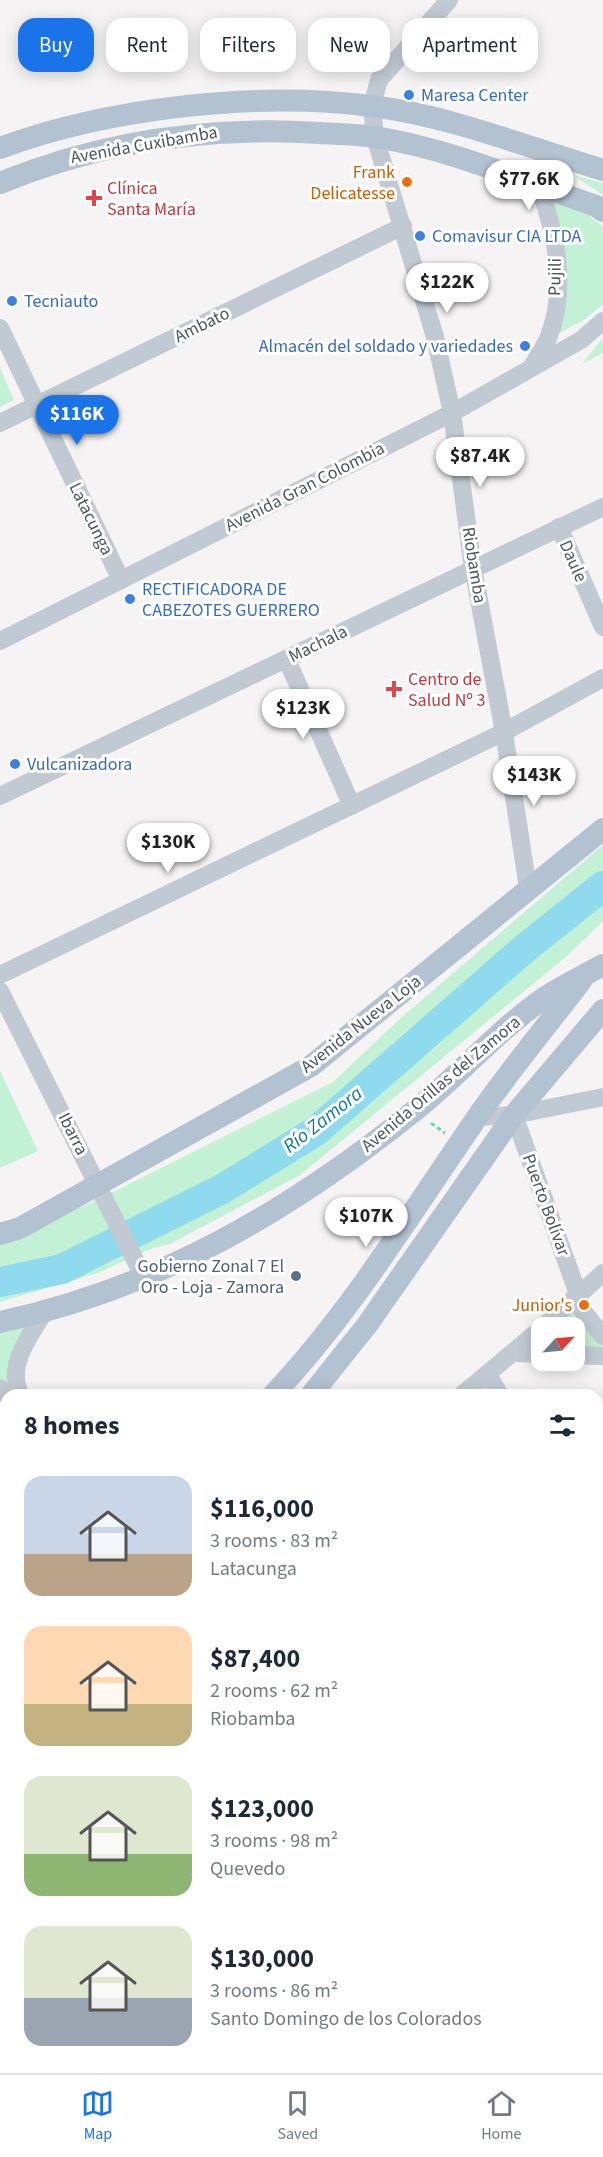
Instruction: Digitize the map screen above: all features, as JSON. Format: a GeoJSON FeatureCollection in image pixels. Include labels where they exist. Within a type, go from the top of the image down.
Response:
{"type":"FeatureCollection","features":[{"type":"Feature","properties":{"kind":"main road","name":"Avenida Cuxibamba"},"geometry":{"type":"LineString","coordinates":[[0,148],[28,138],[83,124],[193,105],[276,101],[372,106],[438,120],[603,170]]}},
{"type":"Feature","properties":{"kind":"main road","name":"Avenida Cuxibamba"},"geometry":{"type":"LineString","coordinates":[[0,183],[69,157],[208,132],[270,130],[375,137],[465,159],[596,206],[603,211]]}},
{"type":"Feature","properties":{"kind":"main road","name":"Avenida Nueva Loja"},"geometry":{"type":"LineString","coordinates":[[0,1234],[20,1228],[102,1191],[310,1066],[603,829]]}},
{"type":"Feature","properties":{"kind":"main road","name":"Avenida Orillas del Zamora"},"geometry":{"type":"LineString","coordinates":[[0,1322],[44,1313],[229,1236],[307,1192],[415,1111],[544,998],[595,969],[603,954]]}},
{"type":"Feature","properties":{"kind":"main road"},"geometry":{"type":"LineString","coordinates":[[278,1389],[336,1322],[384,1256],[478,1117],[595,969]]}},
{"type":"Feature","properties":{"kind":"main road"},"geometry":{"type":"LineString","coordinates":[[316,1389],[367,1325],[514,1116],[603,1010]]}},
{"type":"Feature","properties":{"kind":"street"},"geometry":{"type":"LineString","coordinates":[[372,106],[379,80],[449,0]]}},
{"type":"Feature","properties":{"kind":"street","name":"Riobamba"},"geometry":{"type":"LineString","coordinates":[[372,106],[375,137],[435,337],[452,413],[473,568],[504,732],[528,888]]}},
{"type":"Feature","properties":{"kind":"street","name":"Pujili"},"geometry":{"type":"LineString","coordinates":[[533,365],[549,336],[557,270],[552,223],[539,187]]}},
{"type":"Feature","properties":{"kind":"street","name":"Ambato"},"geometry":{"type":"LineString","coordinates":[[0,423],[403,226]]}},
{"type":"Feature","properties":{"kind":"street","name":"Avenida Gran Colombia"},"geometry":{"type":"LineString","coordinates":[[0,641],[452,413],[533,365],[581,340],[603,321]]}},
{"type":"Feature","properties":{"kind":"street","name":"Latacunga"},"geometry":{"type":"LineString","coordinates":[[0,328],[120,580]]}},
{"type":"Feature","properties":{"kind":"street","name":"Machala"},"geometry":{"type":"LineString","coordinates":[[0,796],[603,507]]}},
{"type":"Feature","properties":{"kind":"street","name":"Daule"},"geometry":{"type":"LineString","coordinates":[[558,527],[603,627]]}},
{"type":"Feature","properties":{"kind":"street"},"geometry":{"type":"LineString","coordinates":[[287,660],[352,806]]}},
{"type":"Feature","properties":{"kind":"street"},"geometry":{"type":"LineString","coordinates":[[0,975],[504,732],[603,678]]}},
{"type":"Feature","properties":{"kind":"street","name":"Ibarra"},"geometry":{"type":"LineString","coordinates":[[0,991],[141,1271]]}},
{"type":"Feature","properties":{"kind":"street"},"geometry":{"type":"LineString","coordinates":[[478,1117],[514,1116],[603,1097]]}},
{"type":"Feature","properties":{"kind":"street","name":"Puerto Bolívar"},"geometry":{"type":"LineString","coordinates":[[514,1116],[576,1297],[603,1336]]}},
{"type":"Feature","properties":{"kind":"street"},"geometry":{"type":"LineString","coordinates":[[554,1317],[603,1273]]}},
{"type":"Feature","properties":{"kind":"street"},"geometry":{"type":"LineString","coordinates":[[17,1389],[15,1386],[17,1366],[23,1348],[44,1313]]}},
{"type":"Feature","properties":{"kind":"street"},"geometry":{"type":"LineString","coordinates":[[470,1389],[531,1339]]}},
{"type":"Feature","properties":{"kind":"street"},"geometry":{"type":"LineString","coordinates":[[516,1353],[531,1353]]}},
{"type":"Feature","properties":{"kind":"street"},"geometry":{"type":"LineString","coordinates":[[585,1355],[603,1356]]}},
{"type":"Feature","properties":{"kind":"street"},"geometry":{"type":"LineString","coordinates":[[488,1375],[496,1389]]}},
{"type":"Feature","properties":{"kind":"path"},"geometry":{"type":"LineString","coordinates":[[415,1111],[459,1144]]}},
{"type":"Feature","properties":{"kind":"green space"},"geometry":{"type":"Polygon","coordinates":[[[573,175],[603,183],[603,195],[573,175]]]}},
{"type":"Feature","properties":{"kind":"green space"},"geometry":{"type":"Polygon","coordinates":[[[550,197],[587,214],[603,227],[603,304],[584,320],[559,333],[563,281],[562,247],[560,230],[550,197]]]}},
{"type":"Feature","properties":{"kind":"green space"},"geometry":{"type":"Polygon","coordinates":[[[603,338],[603,353],[582,364],[603,338]]]}},
{"type":"Feature","properties":{"kind":"green space"},"geometry":{"type":"Polygon","coordinates":[[[0,368],[14,400],[0,407],[0,368]]]}},
{"type":"Feature","properties":{"kind":"green space"},"geometry":{"type":"Polygon","coordinates":[[[603,845],[603,921],[567,956],[300,1175],[170,1244],[153,1248],[98,1273],[0,1302],[0,1241],[95,1201],[333,1082],[402,1017],[603,845]]]}},
{"type":"Feature","properties":{"kind":"green space"},"geometry":{"type":"Polygon","coordinates":[[[0,1071],[38,1151],[0,1168],[0,1071]]]}},
{"type":"Feature","properties":{"kind":"green space"},"geometry":{"type":"Polygon","coordinates":[[[573,1299],[603,1336],[603,1356],[585,1355],[585,1317],[554,1317],[573,1299]]]}},
{"type":"Feature","properties":{"kind":"green space"},"geometry":{"type":"Polygon","coordinates":[[[44,1313],[15,1386],[0,1388],[0,1322],[44,1313]]]}},
{"type":"Feature","properties":{"kind":"waterway","name":"Río Zamora"},"geometry":{"type":"LineString","coordinates":[[0,1282],[62,1269],[222,1189],[316,1131],[524,949],[603,886]]}},
{"type":"Feature","properties":{"kind":"place","name":"Maresa Center"},"geometry":{"type":"Point","coordinates":[409,95]}},
{"type":"Feature","properties":{"kind":"place","name":"Frank Delicatesse"},"geometry":{"type":"Point","coordinates":[407,182]}},
{"type":"Feature","properties":{"kind":"place","name":"Clínica Santa María"},"geometry":{"type":"Point","coordinates":[94,198]}},
{"type":"Feature","properties":{"kind":"place","name":"Comavisur CIA LTDA"},"geometry":{"type":"Point","coordinates":[420,236]}},
{"type":"Feature","properties":{"kind":"place","name":"Tecniauto"},"geometry":{"type":"Point","coordinates":[12,301]}},
{"type":"Feature","properties":{"kind":"place","name":"Almacén del soldado y variedades"},"geometry":{"type":"Point","coordinates":[525,346]}},
{"type":"Feature","properties":{"kind":"place","name":"RECTIFICADORA DE CABEZOTES GUERRERO"},"geometry":{"type":"Point","coordinates":[130,599]}},
{"type":"Feature","properties":{"kind":"place","name":"Centro de Salud Nº 3"},"geometry":{"type":"Point","coordinates":[394,689]}},
{"type":"Feature","properties":{"kind":"place","name":"Vulcanizadora"},"geometry":{"type":"Point","coordinates":[15,764]}},
{"type":"Feature","properties":{"kind":"place","name":"Gobierno Zonal 7 El Oro - Loja - Zamora"},"geometry":{"type":"Point","coordinates":[296,1276]}},
{"type":"Feature","properties":{"kind":"place","name":"Junior's"},"geometry":{"type":"Point","coordinates":[584,1305]}}]}
